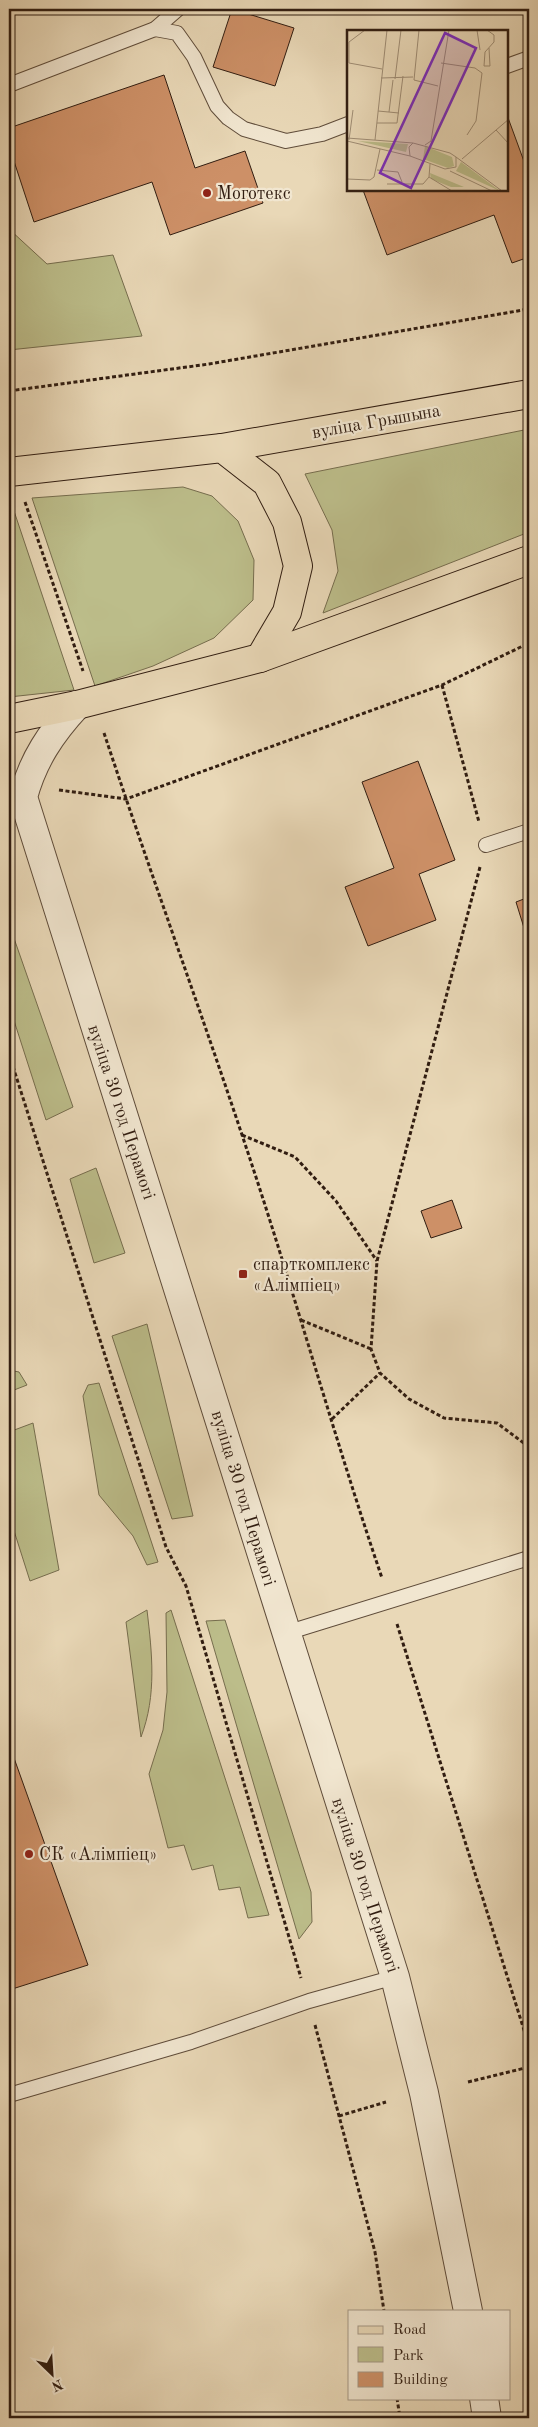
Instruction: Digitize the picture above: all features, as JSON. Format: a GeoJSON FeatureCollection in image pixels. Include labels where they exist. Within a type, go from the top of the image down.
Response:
{"type":"FeatureCollection","features":[{"type":"Feature","properties":{"kind":"main road","name":"вуліца Грышына"},"geometry":{"type":"LineString","coordinates":[[10,460],[222,448],[529,394]]}},
{"type":"Feature","properties":{"kind":"main road"},"geometry":{"type":"LineString","coordinates":[[222,448],[267,483],[287,522],[298,566],[287,612],[260,658]]}},
{"type":"Feature","properties":{"kind":"main road"},"geometry":{"type":"LineString","coordinates":[[9,719],[82,693],[260,658],[529,560]]}},
{"type":"Feature","properties":{"kind":"street","name":"вуліца 30 год Перамогі"},"geometry":{"type":"LineString","coordinates":[[82,693],[40,750],[16,791],[395,1977],[424,2093],[468,2310]]}},
{"type":"Feature","properties":{"kind":"street"},"geometry":{"type":"LineString","coordinates":[[484,2400],[487,2418]]}},
{"type":"Feature","properties":{"kind":"lane"},"geometry":{"type":"LineString","coordinates":[[9,85],[154,28],[178,9]]}},
{"type":"Feature","properties":{"kind":"lane"},"geometry":{"type":"LineString","coordinates":[[154,28],[177,33],[194,57],[217,106],[228,118],[244,129],[286,141],[322,134],[347,124]]}},
{"type":"Feature","properties":{"kind":"lane"},"geometry":{"type":"LineString","coordinates":[[508,66],[529,58]]}},
{"type":"Feature","properties":{"kind":"lane"},"geometry":{"type":"LineString","coordinates":[[486,845],[529,831]]}},
{"type":"Feature","properties":{"kind":"lane"},"geometry":{"type":"LineString","coordinates":[[286,1634],[529,1558]]}},
{"type":"Feature","properties":{"kind":"lane"},"geometry":{"type":"LineString","coordinates":[[9,2095],[191,2042],[309,2001],[395,1977]]}},
{"type":"Feature","properties":{"kind":"path"},"geometry":{"type":"LineString","coordinates":[[9,391],[209,364],[529,309]]}},
{"type":"Feature","properties":{"kind":"path"},"geometry":{"type":"LineString","coordinates":[[9,426],[10,460]]}},
{"type":"Feature","properties":{"kind":"path"},"geometry":{"type":"LineString","coordinates":[[25,502],[82,693]]}},
{"type":"Feature","properties":{"kind":"path"},"geometry":{"type":"LineString","coordinates":[[56,789],[126,799],[442,685],[529,643]]}},
{"type":"Feature","properties":{"kind":"path"},"geometry":{"type":"LineString","coordinates":[[442,685],[486,845],[376,1261],[370,1349],[380,1372],[409,1399],[444,1418],[497,1423],[529,1448]]}},
{"type":"Feature","properties":{"kind":"path"},"geometry":{"type":"LineString","coordinates":[[104,733],[241,1134],[332,1419],[349,1481],[390,1600],[529,2046]]}},
{"type":"Feature","properties":{"kind":"path"},"geometry":{"type":"LineString","coordinates":[[9,1054],[166,1547],[186,1586],[309,2001],[374,2252],[384,2310]]}},
{"type":"Feature","properties":{"kind":"path"},"geometry":{"type":"LineString","coordinates":[[241,1134],[295,1157],[336,1201],[376,1261]]}},
{"type":"Feature","properties":{"kind":"path"},"geometry":{"type":"LineString","coordinates":[[301,1320],[370,1349]]}},
{"type":"Feature","properties":{"kind":"path"},"geometry":{"type":"LineString","coordinates":[[332,1419],[380,1372]]}},
{"type":"Feature","properties":{"kind":"path"},"geometry":{"type":"LineString","coordinates":[[468,2082],[529,2067]]}},
{"type":"Feature","properties":{"kind":"path"},"geometry":{"type":"LineString","coordinates":[[339,2116],[386,2102]]}},
{"type":"Feature","properties":{"kind":"path"},"geometry":{"type":"LineString","coordinates":[[397,2400],[400,2418]]}},
{"type":"Feature","properties":{"kind":"green space"},"geometry":{"type":"Polygon","coordinates":[[[9,229],[47,264],[113,255],[142,336],[9,350],[9,229]]]}},
{"type":"Feature","properties":{"kind":"green space"},"geometry":{"type":"Polygon","coordinates":[[[529,429],[529,532],[323,613],[338,571],[332,530],[305,474],[529,429]]]}},
{"type":"Feature","properties":{"kind":"green space"},"geometry":{"type":"Polygon","coordinates":[[[183,487],[212,496],[238,521],[254,560],[253,600],[214,638],[153,666],[95,686],[32,498],[183,487]]]}},
{"type":"Feature","properties":{"kind":"green space"},"geometry":{"type":"Polygon","coordinates":[[[9,502],[11,502],[74,690],[9,697],[9,502]]]}},
{"type":"Feature","properties":{"kind":"green space"},"geometry":{"type":"Polygon","coordinates":[[[9,924],[73,1107],[46,1120],[9,1005],[9,924]]]}},
{"type":"Feature","properties":{"kind":"green space"},"geometry":{"type":"Polygon","coordinates":[[[96,1168],[125,1253],[94,1263],[70,1179],[96,1168]]]}},
{"type":"Feature","properties":{"kind":"green space"},"geometry":{"type":"Polygon","coordinates":[[[147,1324],[193,1516],[172,1519],[112,1336],[147,1324]]]}},
{"type":"Feature","properties":{"kind":"green space"},"geometry":{"type":"Polygon","coordinates":[[[9,1370],[19,1372],[27,1385],[9,1392],[9,1370]]]}},
{"type":"Feature","properties":{"kind":"green space"},"geometry":{"type":"Polygon","coordinates":[[[99,1383],[158,1562],[147,1565],[133,1536],[99,1495],[83,1396],[88,1385],[99,1383]]]}},
{"type":"Feature","properties":{"kind":"green space"},"geometry":{"type":"Polygon","coordinates":[[[33,1423],[59,1570],[30,1581],[9,1515],[9,1432],[33,1423]]]}},
{"type":"Feature","properties":{"kind":"green space"},"geometry":{"type":"Polygon","coordinates":[[[147,1610],[152,1674],[149,1705],[141,1737],[126,1622],[147,1610]]]}},
{"type":"Feature","properties":{"kind":"green space"},"geometry":{"type":"Polygon","coordinates":[[[171,1610],[269,1915],[248,1918],[240,1887],[219,1890],[213,1865],[192,1870],[184,1845],[168,1848],[149,1774],[163,1730],[167,1692],[166,1613],[171,1610]]]}},
{"type":"Feature","properties":{"kind":"green space"},"geometry":{"type":"Polygon","coordinates":[[[225,1620],[311,1892],[312,1922],[299,1939],[206,1621],[225,1620]]]}},
{"type":"Feature","properties":{"kind":"building"},"geometry":{"type":"Polygon","coordinates":[[[232,9],[294,28],[275,86],[213,67],[232,9]]]}},
{"type":"Feature","properties":{"kind":"building"},"geometry":{"type":"Polygon","coordinates":[[[164,75],[195,168],[245,151],[263,203],[170,235],[152,182],[34,222],[9,146],[9,128],[164,75]]]}},
{"type":"Feature","properties":{"kind":"building"},"geometry":{"type":"Polygon","coordinates":[[[508,118],[529,175],[529,257],[512,263],[494,215],[387,255],[363,191],[508,191],[508,118]]]}},
{"type":"Feature","properties":{"kind":"building"},"geometry":{"type":"Polygon","coordinates":[[[418,761],[455,860],[419,874],[436,920],[368,946],[345,887],[394,868],[362,782],[418,761]]]}},
{"type":"Feature","properties":{"kind":"building"},"geometry":{"type":"Polygon","coordinates":[[[529,897],[529,944],[516,902],[529,897]]]}},
{"type":"Feature","properties":{"kind":"building"},"geometry":{"type":"Polygon","coordinates":[[[452,1200],[462,1228],[431,1238],[421,1211],[452,1200]]]}},
{"type":"Feature","properties":{"kind":"building"},"geometry":{"type":"Polygon","coordinates":[[[9,1256],[14,1285],[13,1302],[9,1306],[9,1256]]]}},
{"type":"Feature","properties":{"kind":"building","name":"СК «Алімпіец»"},"geometry":{"type":"Polygon","coordinates":[[[9,1744],[88,1965],[9,1990],[9,1744]]]}},
{"type":"Feature","properties":{"kind":"place","name":"Моготекс"},"geometry":{"type":"Point","coordinates":[207,193]}},
{"type":"Feature","properties":{"kind":"place","name":"спарткомплекс «Алімпіец»"},"geometry":{"type":"Point","coordinates":[243,1274]}},
{"type":"Feature","properties":{"kind":"place","name":"СК «Алімпіец»"},"geometry":{"type":"Point","coordinates":[29,1854]}}]}
